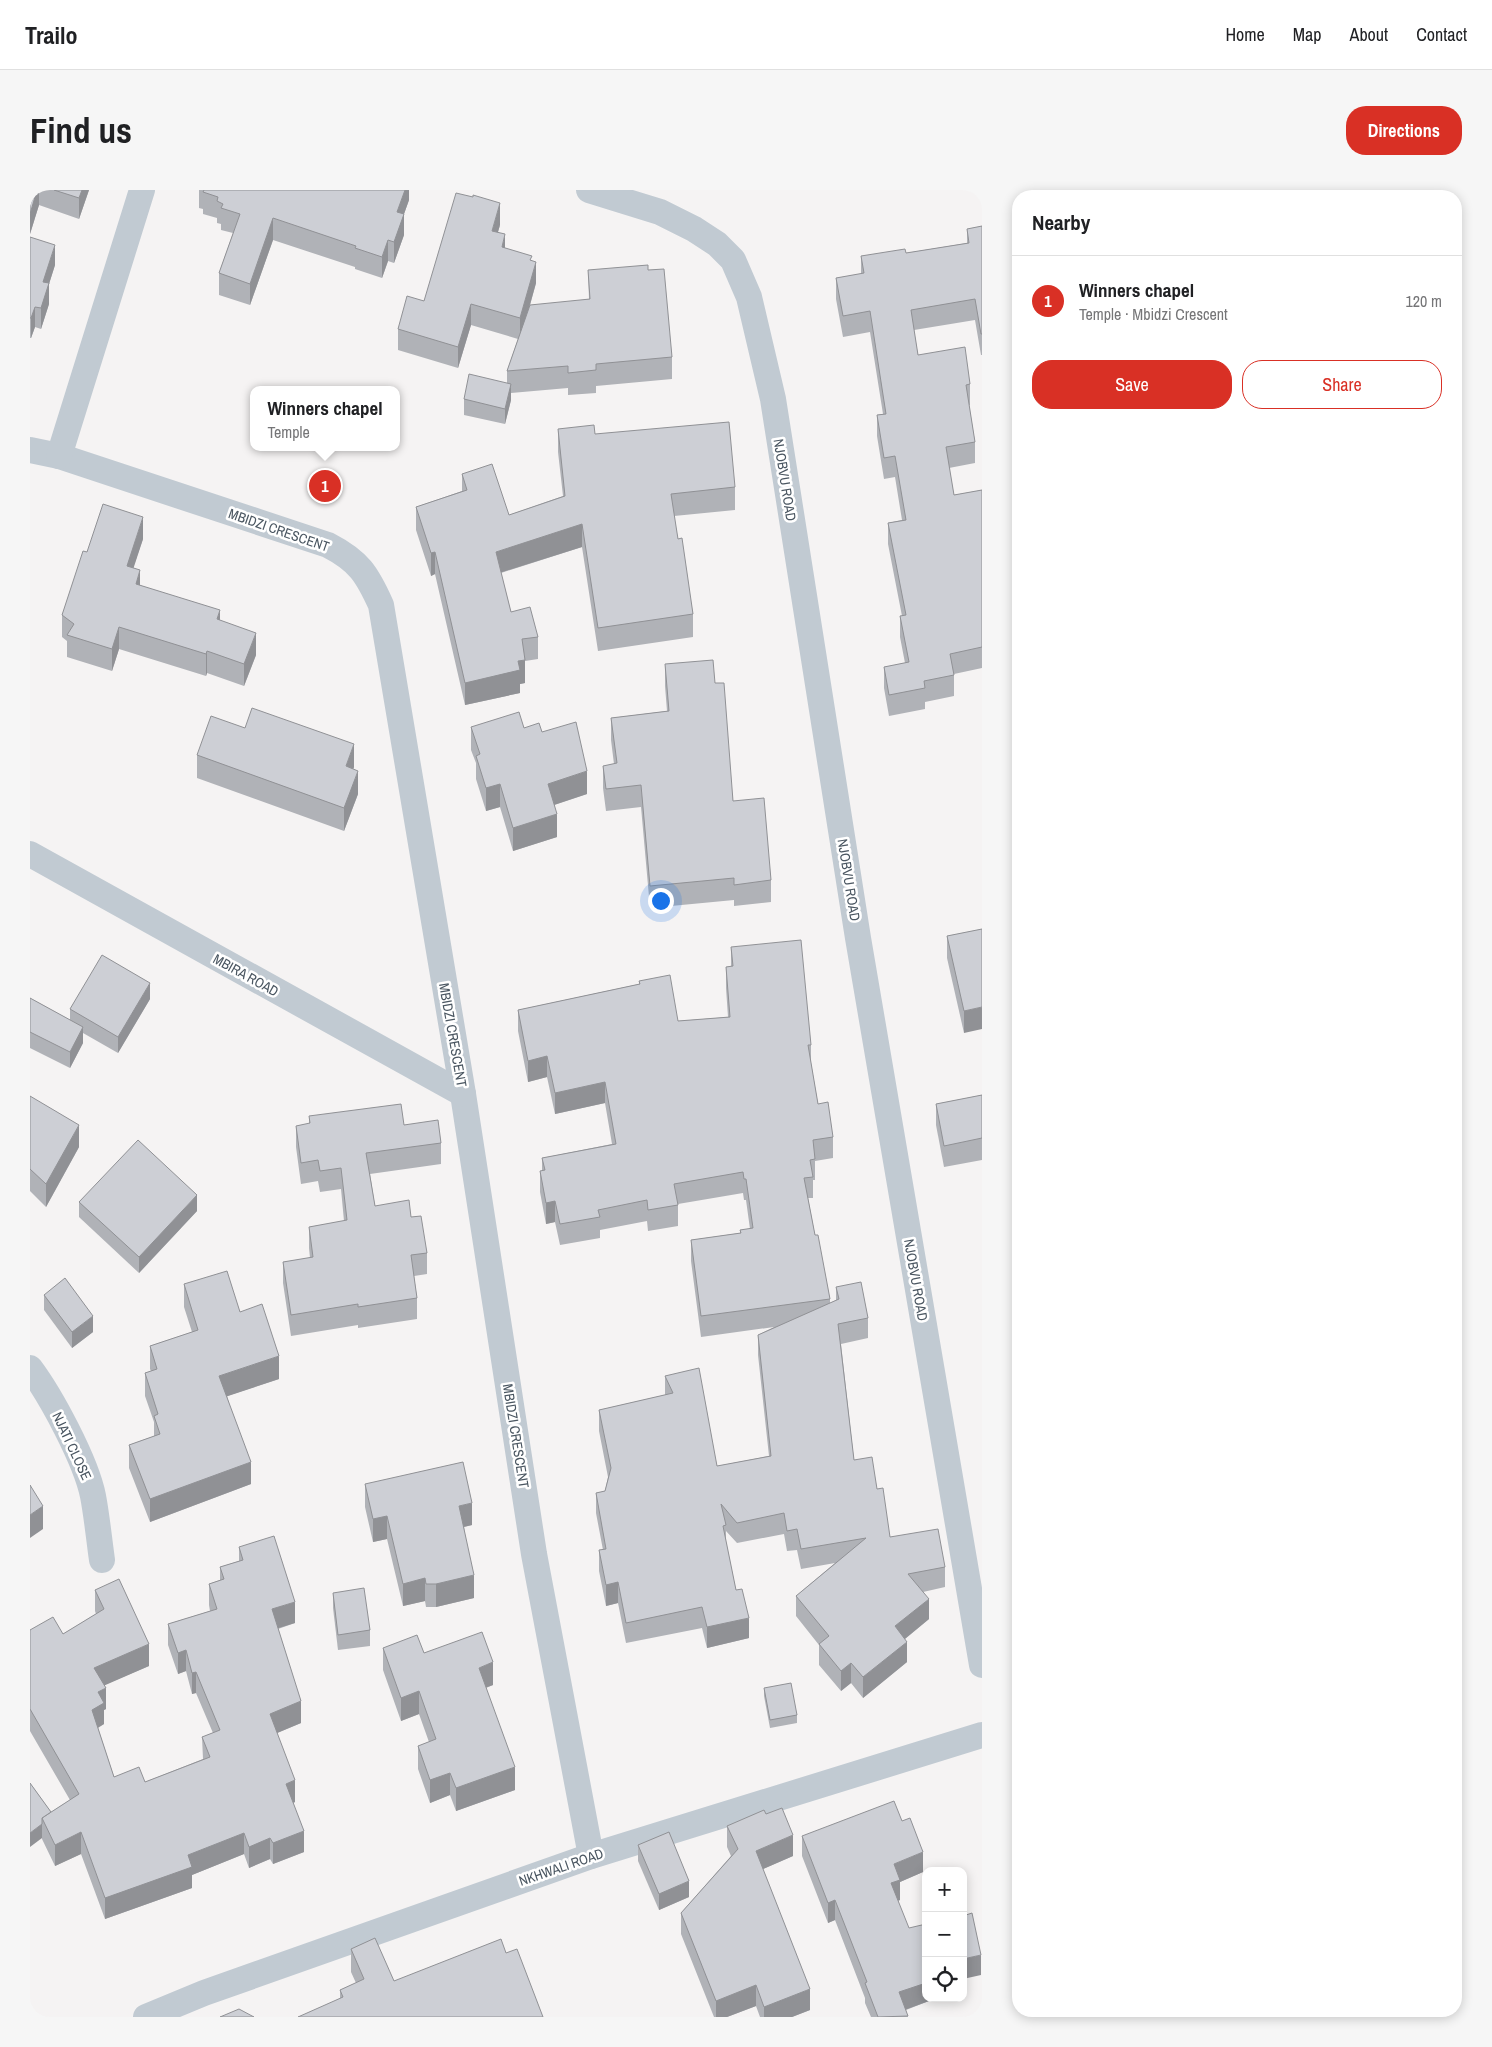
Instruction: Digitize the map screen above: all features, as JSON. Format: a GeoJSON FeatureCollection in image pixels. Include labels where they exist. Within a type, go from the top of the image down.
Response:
{"type":"FeatureCollection","features":[{"type":"Feature","properties":{"kind":"street"},"geometry":{"type":"LineString","coordinates":[[59,456],[142,190]]}},
{"type":"Feature","properties":{"kind":"street","name":"NJOBVU ROAD"},"geometry":{"type":"LineString","coordinates":[[588,190],[660,212],[694,229],[717,244],[733,260],[749,297],[772,400],[861,957],[982,1664]]}},
{"type":"Feature","properties":{"kind":"street","name":"MBIDZI CRESCENT"},"geometry":{"type":"LineString","coordinates":[[30,450],[59,456],[328,545],[346,554],[358,564],[374,588],[381,605],[463,1094],[534,1554],[592,1856]]}},
{"type":"Feature","properties":{"kind":"street","name":"MBIRA ROAD"},"geometry":{"type":"LineString","coordinates":[[30,854],[463,1094]]}},
{"type":"Feature","properties":{"kind":"street","name":"NJATI CLOSE"},"geometry":{"type":"LineString","coordinates":[[30,1368],[63,1423],[86,1474],[93,1494],[102,1560]]}},
{"type":"Feature","properties":{"kind":"street","name":"NKHWALI ROAD"},"geometry":{"type":"LineString","coordinates":[[146,2017],[204,1993],[592,1856],[982,1735]]}},
{"type":"Feature","properties":{"kind":"building"},"geometry":{"type":"Polygon","coordinates":[[[30,190],[37,190],[30,214],[30,190]]]}},
{"type":"Feature","properties":{"kind":"building"},"geometry":{"type":"Polygon","coordinates":[[[54,190],[82,190],[79,198],[54,190]]]}},
{"type":"Feature","properties":{"kind":"building"},"geometry":{"type":"Polygon","coordinates":[[[204,190],[405,190],[397,212],[404,214],[394,242],[388,240],[382,257],[355,248],[356,246],[273,218],[250,284],[219,273],[240,214],[221,208],[223,204],[217,201],[218,197],[203,192],[204,190]]]}},
{"type":"Feature","properties":{"kind":"building"},"geometry":{"type":"Polygon","coordinates":[[[456,193],[473,197],[473,195],[500,203],[492,231],[505,234],[502,247],[532,256],[530,260],[536,262],[520,318],[471,304],[458,347],[398,329],[407,296],[424,301],[456,193]]]}},
{"type":"Feature","properties":{"kind":"building"},"geometry":{"type":"Polygon","coordinates":[[[982,226],[982,334],[975,299],[911,310],[918,355],[965,347],[970,384],[966,385],[975,442],[946,447],[954,495],[982,490],[982,647],[950,654],[954,675],[924,681],[925,688],[889,695],[884,667],[909,662],[900,616],[906,615],[888,523],[906,520],[895,456],[884,458],[877,415],[886,414],[870,311],[843,316],[836,278],[864,273],[861,256],[905,249],[906,253],[969,243],[967,229],[982,226]]]}},
{"type":"Feature","properties":{"kind":"building"},"geometry":{"type":"Polygon","coordinates":[[[30,237],[55,245],[43,282],[49,283],[41,308],[35,307],[31,318],[30,318],[30,237]]]}},
{"type":"Feature","properties":{"kind":"building"},"geometry":{"type":"Polygon","coordinates":[[[648,265],[648,270],[664,269],[672,357],[596,364],[596,370],[568,373],[568,366],[507,371],[530,305],[590,299],[588,270],[648,265]]]}},
{"type":"Feature","properties":{"kind":"building"},"geometry":{"type":"Polygon","coordinates":[[[469,374],[511,384],[505,409],[464,399],[469,374]]]}},
{"type":"Feature","properties":{"kind":"building"},"geometry":{"type":"Polygon","coordinates":[[[729,422],[735,487],[671,494],[678,539],[682,538],[693,614],[598,628],[582,524],[496,552],[511,612],[530,607],[538,637],[522,639],[525,660],[518,661],[520,670],[465,683],[435,552],[431,553],[416,507],[467,490],[462,474],[492,464],[509,515],[565,496],[558,429],[594,425],[595,434],[729,422]]]}},
{"type":"Feature","properties":{"kind":"building"},"geometry":{"type":"Polygon","coordinates":[[[103,504],[143,517],[127,566],[140,570],[136,584],[220,610],[217,619],[256,633],[244,664],[207,651],[206,654],[119,627],[112,649],[67,635],[74,624],[62,615],[83,551],[87,552],[103,504]]]}},
{"type":"Feature","properties":{"kind":"building"},"geometry":{"type":"Polygon","coordinates":[[[713,660],[715,683],[724,683],[733,801],[764,798],[771,880],[734,885],[734,878],[650,886],[641,785],[606,789],[603,766],[617,763],[611,718],[669,711],[665,664],[713,660]]]}},
{"type":"Feature","properties":{"kind":"building"},"geometry":{"type":"Polygon","coordinates":[[[252,708],[354,744],[346,766],[358,771],[344,808],[197,755],[211,716],[245,728],[252,708]]]}},
{"type":"Feature","properties":{"kind":"building"},"geometry":{"type":"Polygon","coordinates":[[[519,712],[524,728],[539,723],[542,732],[576,722],[587,771],[548,784],[557,814],[513,828],[500,784],[486,788],[476,756],[480,754],[471,727],[519,712]]]}},
{"type":"Feature","properties":{"kind":"building"},"geometry":{"type":"Polygon","coordinates":[[[982,929],[982,1007],[964,1011],[947,936],[982,929]]]}},
{"type":"Feature","properties":{"kind":"building"},"geometry":{"type":"Polygon","coordinates":[[[801,940],[811,1045],[808,1045],[818,1104],[828,1102],[833,1137],[813,1140],[815,1159],[810,1160],[813,1177],[804,1178],[815,1235],[818,1235],[830,1299],[701,1316],[691,1240],[741,1233],[740,1230],[753,1228],[746,1179],[744,1179],[743,1172],[674,1184],[678,1205],[648,1210],[647,1200],[598,1210],[600,1217],[560,1224],[555,1201],[546,1203],[540,1171],[545,1170],[542,1158],[616,1144],[605,1082],[555,1093],[547,1056],[528,1061],[518,1010],[640,984],[639,981],[670,975],[678,1021],[730,1017],[726,967],[733,966],[731,947],[801,940]]]}},
{"type":"Feature","properties":{"kind":"building"},"geometry":{"type":"Polygon","coordinates":[[[102,955],[150,983],[118,1037],[70,1009],[102,955]]]}},
{"type":"Feature","properties":{"kind":"building"},"geometry":{"type":"Polygon","coordinates":[[[30,998],[83,1027],[70,1052],[30,1032],[30,998]]]}},
{"type":"Feature","properties":{"kind":"building"},"geometry":{"type":"Polygon","coordinates":[[[982,1095],[982,1138],[944,1146],[936,1104],[982,1095]]]}},
{"type":"Feature","properties":{"kind":"building"},"geometry":{"type":"Polygon","coordinates":[[[30,1096],[79,1125],[46,1184],[30,1169],[30,1096]]]}},
{"type":"Feature","properties":{"kind":"building"},"geometry":{"type":"Polygon","coordinates":[[[401,1104],[404,1125],[438,1120],[441,1143],[366,1153],[375,1206],[409,1200],[411,1217],[421,1216],[427,1253],[411,1255],[417,1298],[358,1307],[358,1304],[291,1315],[283,1262],[313,1257],[309,1227],[347,1220],[341,1168],[320,1171],[318,1160],[301,1163],[296,1126],[310,1123],[309,1116],[401,1104]]]}},
{"type":"Feature","properties":{"kind":"building"},"geometry":{"type":"Polygon","coordinates":[[[138,1140],[197,1195],[139,1257],[79,1202],[138,1140]]]}},
{"type":"Feature","properties":{"kind":"building"},"geometry":{"type":"Polygon","coordinates":[[[227,1271],[240,1312],[262,1304],[279,1356],[219,1376],[251,1462],[150,1499],[129,1445],[160,1434],[154,1416],[158,1414],[145,1373],[157,1369],[150,1346],[198,1330],[184,1284],[227,1271]]]}},
{"type":"Feature","properties":{"kind":"building"},"geometry":{"type":"Polygon","coordinates":[[[65,1278],[93,1316],[72,1332],[44,1295],[65,1278]]]}},
{"type":"Feature","properties":{"kind":"building"},"geometry":{"type":"Polygon","coordinates":[[[861,1282],[868,1318],[838,1324],[854,1460],[872,1457],[877,1489],[883,1488],[890,1537],[938,1529],[945,1567],[908,1574],[929,1599],[895,1626],[907,1642],[863,1677],[851,1663],[841,1671],[819,1644],[829,1636],[796,1596],[866,1538],[801,1549],[797,1529],[787,1531],[784,1513],[737,1523],[721,1504],[726,1525],[723,1526],[736,1590],[742,1589],[749,1618],[707,1627],[702,1607],[626,1623],[618,1582],[606,1585],[599,1550],[606,1549],[596,1493],[605,1491],[611,1468],[599,1410],[673,1393],[665,1376],[699,1368],[717,1466],[771,1456],[758,1335],[839,1299],[836,1287],[861,1282]]]}},
{"type":"Feature","properties":{"kind":"building"},"geometry":{"type":"Polygon","coordinates":[[[463,1462],[472,1503],[459,1506],[474,1575],[436,1584],[426,1584],[425,1578],[403,1584],[387,1516],[373,1519],[365,1484],[463,1462]]]}},
{"type":"Feature","properties":{"kind":"building"},"geometry":{"type":"Polygon","coordinates":[[[30,1485],[43,1506],[30,1515],[30,1485]]]}},
{"type":"Feature","properties":{"kind":"building"},"geometry":{"type":"Polygon","coordinates":[[[274,1536],[295,1602],[272,1609],[301,1701],[270,1714],[295,1780],[286,1784],[304,1831],[273,1843],[270,1838],[249,1847],[244,1833],[188,1855],[192,1867],[105,1898],[81,1832],[55,1845],[42,1818],[79,1794],[30,1709],[30,1630],[53,1617],[63,1634],[104,1609],[95,1590],[119,1579],[149,1644],[94,1668],[106,1688],[98,1692],[104,1703],[92,1710],[114,1777],[139,1767],[145,1782],[210,1757],[202,1737],[220,1730],[196,1672],[192,1673],[186,1650],[178,1653],[168,1624],[217,1609],[209,1584],[224,1579],[220,1567],[243,1560],[239,1547],[274,1536]]]}},
{"type":"Feature","properties":{"kind":"building"},"geometry":{"type":"Polygon","coordinates":[[[364,1588],[370,1630],[338,1635],[333,1593],[364,1588]]]}},
{"type":"Feature","properties":{"kind":"building"},"geometry":{"type":"Polygon","coordinates":[[[482,1632],[493,1662],[479,1668],[515,1767],[456,1788],[450,1773],[430,1780],[418,1746],[436,1739],[419,1691],[401,1698],[383,1648],[417,1635],[424,1653],[482,1632]]]}},
{"type":"Feature","properties":{"kind":"building"},"geometry":{"type":"Polygon","coordinates":[[[791,1683],[797,1715],[770,1720],[764,1688],[791,1683]]]}},
{"type":"Feature","properties":{"kind":"building"},"geometry":{"type":"Polygon","coordinates":[[[30,1783],[51,1812],[42,1818],[42,1824],[30,1833],[30,1783]]]}},
{"type":"Feature","properties":{"kind":"building"},"geometry":{"type":"Polygon","coordinates":[[[894,1801],[902,1821],[910,1818],[923,1852],[894,1864],[900,1880],[891,1883],[909,1928],[922,1925],[922,1984],[899,1992],[908,2016],[878,2017],[865,1983],[867,1982],[835,1900],[828,1903],[802,1836],[894,1801]]]}},
{"type":"Feature","properties":{"kind":"building"},"geometry":{"type":"Polygon","coordinates":[[[782,1808],[793,1835],[756,1851],[810,1989],[764,2007],[756,1985],[716,2001],[681,1913],[738,1849],[727,1826],[764,1810],[766,1814],[782,1808]]]}},
{"type":"Feature","properties":{"kind":"building"},"geometry":{"type":"Polygon","coordinates":[[[669,1832],[689,1881],[659,1894],[638,1845],[669,1832]]]}},
{"type":"Feature","properties":{"kind":"building"},"geometry":{"type":"Polygon","coordinates":[[[972,1913],[981,1955],[967,1958],[967,1957],[967,1915],[972,1913]]]}},
{"type":"Feature","properties":{"kind":"building"},"geometry":{"type":"Polygon","coordinates":[[[375,1938],[394,1981],[501,1939],[506,1953],[517,1949],[543,2017],[298,2017],[343,1997],[340,1990],[364,1979],[351,1949],[375,1938]]]}},
{"type":"Feature","properties":{"kind":"building"},"geometry":{"type":"Polygon","coordinates":[[[239,2009],[254,2017],[220,2017],[239,2009]]]}},
{"type":"Feature","properties":{"kind":"place","name":"Winners chapel"},"geometry":{"type":"Point","coordinates":[325,486]}}]}
